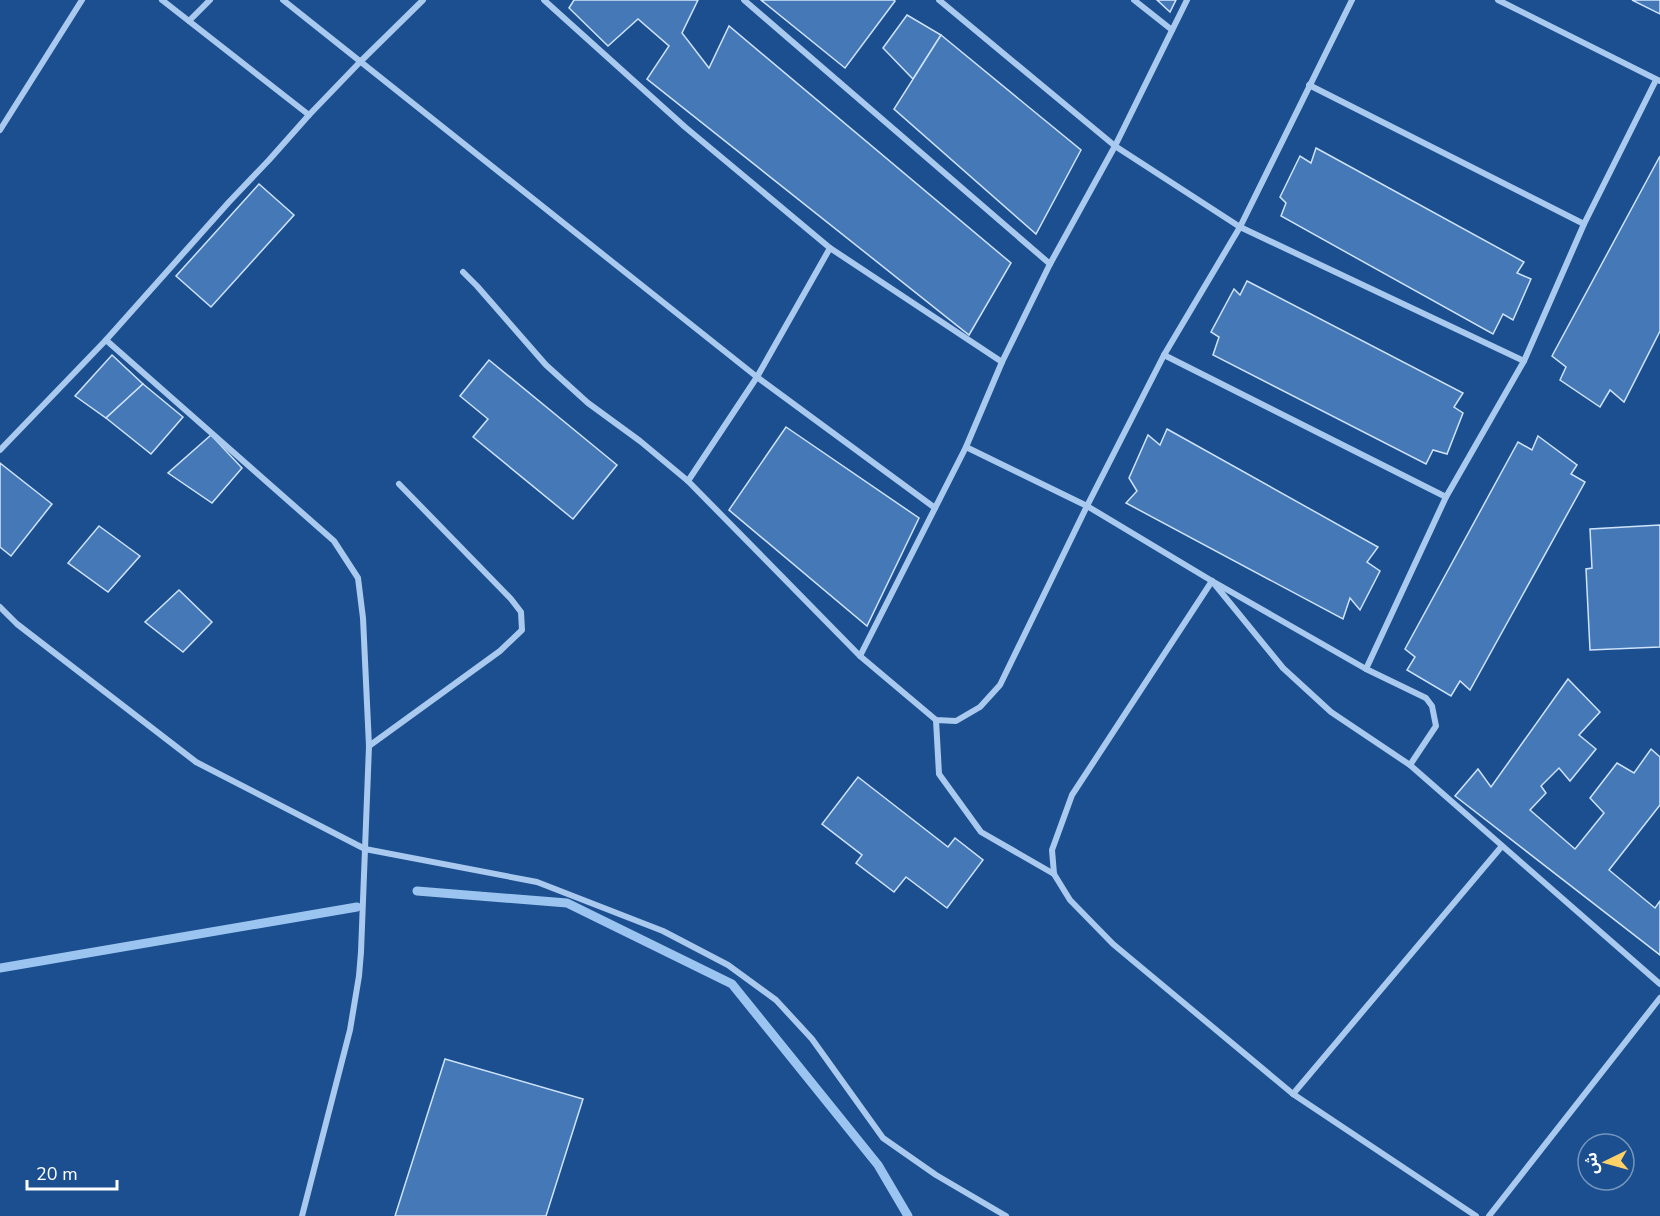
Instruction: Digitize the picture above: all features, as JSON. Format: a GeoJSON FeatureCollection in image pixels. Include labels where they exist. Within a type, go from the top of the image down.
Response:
{"type":"FeatureCollection","features":[{"type":"Feature","properties":{"kind":"street"},"geometry":{"type":"LineString","coordinates":[[0,130],[82,0]]}},
{"type":"Feature","properties":{"kind":"street"},"geometry":{"type":"LineString","coordinates":[[162,0],[309,115]]}},
{"type":"Feature","properties":{"kind":"street"},"geometry":{"type":"LineString","coordinates":[[189,21],[210,0]]}},
{"type":"Feature","properties":{"kind":"street"},"geometry":{"type":"LineString","coordinates":[[283,0],[757,377],[935,508]]}},
{"type":"Feature","properties":{"kind":"street"},"geometry":{"type":"LineString","coordinates":[[0,450],[106,340],[309,115],[423,0]]}},
{"type":"Feature","properties":{"kind":"street"},"geometry":{"type":"LineString","coordinates":[[544,0],[685,127],[830,248],[1002,362]]}},
{"type":"Feature","properties":{"kind":"street"},"geometry":{"type":"LineString","coordinates":[[744,0],[1050,264]]}},
{"type":"Feature","properties":{"kind":"street"},"geometry":{"type":"LineString","coordinates":[[939,0],[1115,146],[1240,227],[1524,361]]}},
{"type":"Feature","properties":{"kind":"street"},"geometry":{"type":"LineString","coordinates":[[1134,0],[1172,30]]}},
{"type":"Feature","properties":{"kind":"street"},"geometry":{"type":"LineString","coordinates":[[860,656],[966,447],[1002,362],[1050,264],[1115,146],[1187,0]]}},
{"type":"Feature","properties":{"kind":"street"},"geometry":{"type":"LineString","coordinates":[[463,272],[546,365],[588,403],[640,441],[688,481],[860,656],[936,720],[956,721],[980,707],[1000,685],[1164,355],[1240,227],[1352,0]]}},
{"type":"Feature","properties":{"kind":"street"},"geometry":{"type":"LineString","coordinates":[[1366,669],[1446,497],[1524,361],[1584,224],[1658,80],[1498,0]]}},
{"type":"Feature","properties":{"kind":"street"},"geometry":{"type":"LineString","coordinates":[[1310,85],[1584,224]]}},
{"type":"Feature","properties":{"kind":"street"},"geometry":{"type":"LineString","coordinates":[[688,481],[757,377],[830,248]]}},
{"type":"Feature","properties":{"kind":"street"},"geometry":{"type":"LineString","coordinates":[[106,340],[334,540],[358,578],[363,618],[369,746],[359,976],[350,1030],[302,1216]]}},
{"type":"Feature","properties":{"kind":"street"},"geometry":{"type":"LineString","coordinates":[[1164,355],[1446,497]]}},
{"type":"Feature","properties":{"kind":"street"},"geometry":{"type":"LineString","coordinates":[[966,447],[1087,506],[1366,669],[1426,698],[1432,706],[1436,726],[1410,765]]}},
{"type":"Feature","properties":{"kind":"street"},"geometry":{"type":"LineString","coordinates":[[369,746],[500,651],[522,630],[521,612],[511,598],[399,484]]}},
{"type":"Feature","properties":{"kind":"street"},"geometry":{"type":"LineString","coordinates":[[1212,581],[1283,668],[1331,712],[1410,765],[1660,984]]}},
{"type":"Feature","properties":{"kind":"street"},"geometry":{"type":"LineString","coordinates":[[1212,581],[1072,795],[1052,850],[1054,874],[1070,900],[1113,944],[1293,1094],[1476,1216]]}},
{"type":"Feature","properties":{"kind":"street"},"geometry":{"type":"LineString","coordinates":[[0,607],[17,624],[196,762],[365,849],[537,882],[663,931],[728,965],[776,1000],[812,1039],[883,1138],[936,1175],[1006,1216]]}},
{"type":"Feature","properties":{"kind":"street"},"geometry":{"type":"LineString","coordinates":[[936,720],[939,774],[981,832],[1054,874]]}},
{"type":"Feature","properties":{"kind":"street"},"geometry":{"type":"LineString","coordinates":[[1293,1094],[1502,846]]}},
{"type":"Feature","properties":{"kind":"street"},"geometry":{"type":"LineString","coordinates":[[1489,1216],[1660,998]]}},
{"type":"Feature","properties":{"kind":"building"},"geometry":{"type":"Polygon","coordinates":[[[574,0],[698,0],[682,33],[709,68],[729,26],[1011,263],[969,335],[647,79],[669,46],[638,19],[608,46],[569,8],[574,0]]]}},
{"type":"Feature","properties":{"kind":"building"},"geometry":{"type":"Polygon","coordinates":[[[761,0],[894,0],[895,1],[845,68],[761,0]]]}},
{"type":"Feature","properties":{"kind":"building"},"geometry":{"type":"Polygon","coordinates":[[[1157,0],[1176,0],[1170,12],[1157,0]]]}},
{"type":"Feature","properties":{"kind":"building"},"geometry":{"type":"Polygon","coordinates":[[[1632,0],[1660,0],[1660,14],[1632,0]]]}},
{"type":"Feature","properties":{"kind":"building"},"geometry":{"type":"Polygon","coordinates":[[[907,15],[941,35],[913,79],[883,48],[907,15]]]}},
{"type":"Feature","properties":{"kind":"building"},"geometry":{"type":"Polygon","coordinates":[[[941,35],[1081,150],[1036,234],[894,109],[941,35]]]}},
{"type":"Feature","properties":{"kind":"building"},"geometry":{"type":"Polygon","coordinates":[[[1316,148],[1524,262],[1517,273],[1531,279],[1513,320],[1503,314],[1493,334],[1281,216],[1286,203],[1280,197],[1300,156],[1311,163],[1316,148]]]}},
{"type":"Feature","properties":{"kind":"building"},"geometry":{"type":"Polygon","coordinates":[[[1660,156],[1660,331],[1624,402],[1610,390],[1600,407],[1560,380],[1566,367],[1552,356],[1660,156]]]}},
{"type":"Feature","properties":{"kind":"building"},"geometry":{"type":"Polygon","coordinates":[[[259,184],[294,215],[211,307],[176,276],[259,184]]]}},
{"type":"Feature","properties":{"kind":"building"},"geometry":{"type":"Polygon","coordinates":[[[1247,281],[1463,393],[1454,407],[1463,413],[1447,454],[1433,450],[1426,464],[1213,355],[1219,337],[1211,332],[1234,289],[1240,295],[1247,281]]]}},
{"type":"Feature","properties":{"kind":"building"},"geometry":{"type":"Polygon","coordinates":[[[112,355],[143,384],[106,418],[75,396],[112,355]]]}},
{"type":"Feature","properties":{"kind":"building"},"geometry":{"type":"Polygon","coordinates":[[[489,360],[617,465],[573,519],[473,437],[488,419],[460,396],[489,360]]]}},
{"type":"Feature","properties":{"kind":"building"},"geometry":{"type":"Polygon","coordinates":[[[143,384],[183,417],[151,454],[106,418],[143,384]]]}},
{"type":"Feature","properties":{"kind":"building"},"geometry":{"type":"Polygon","coordinates":[[[786,427],[919,518],[867,626],[729,510],[786,427]]]}},
{"type":"Feature","properties":{"kind":"building"},"geometry":{"type":"Polygon","coordinates":[[[1167,429],[1378,547],[1367,562],[1380,571],[1360,610],[1350,598],[1343,619],[1126,503],[1137,491],[1129,478],[1148,435],[1160,445],[1167,429]]]}},
{"type":"Feature","properties":{"kind":"building"},"geometry":{"type":"Polygon","coordinates":[[[211,435],[242,468],[212,503],[168,473],[211,435]]]}},
{"type":"Feature","properties":{"kind":"building"},"geometry":{"type":"Polygon","coordinates":[[[1538,436],[1577,465],[1571,474],[1585,482],[1470,690],[1460,681],[1451,696],[1407,670],[1415,657],[1405,649],[1518,442],[1532,450],[1538,436]]]}},
{"type":"Feature","properties":{"kind":"building"},"geometry":{"type":"Polygon","coordinates":[[[0,463],[52,504],[11,556],[0,547],[0,463]]]}},
{"type":"Feature","properties":{"kind":"building"},"geometry":{"type":"Polygon","coordinates":[[[1660,525],[1660,647],[1590,650],[1586,569],[1592,568],[1590,529],[1660,525]]]}},
{"type":"Feature","properties":{"kind":"building"},"geometry":{"type":"Polygon","coordinates":[[[99,526],[140,556],[108,592],[68,563],[99,526]]]}},
{"type":"Feature","properties":{"kind":"building"},"geometry":{"type":"Polygon","coordinates":[[[179,590],[212,622],[183,652],[145,622],[179,590]]]}},
{"type":"Feature","properties":{"kind":"building"},"geometry":{"type":"Polygon","coordinates":[[[1568,679],[1600,712],[1579,735],[1596,749],[1570,781],[1559,768],[1541,786],[1546,793],[1530,810],[1575,849],[1604,813],[1590,798],[1617,763],[1634,773],[1651,749],[1660,757],[1660,805],[1609,870],[1655,908],[1660,901],[1660,955],[1455,796],[1478,769],[1491,787],[1568,679]]]}},
{"type":"Feature","properties":{"kind":"building"},"geometry":{"type":"Polygon","coordinates":[[[858,777],[948,847],[955,838],[983,860],[947,908],[906,877],[894,892],[856,863],[862,855],[822,824],[858,777]]]}},
{"type":"Feature","properties":{"kind":"building"},"geometry":{"type":"Polygon","coordinates":[[[445,1059],[583,1099],[546,1216],[395,1216],[445,1059]]]}},
{"type":"Feature","properties":{"kind":"waterway"},"geometry":{"type":"LineString","coordinates":[[417,891],[567,903],[732,984],[878,1165],[908,1216]]}},
{"type":"Feature","properties":{"kind":"waterway"},"geometry":{"type":"LineString","coordinates":[[0,968],[357,907]]}}]}
